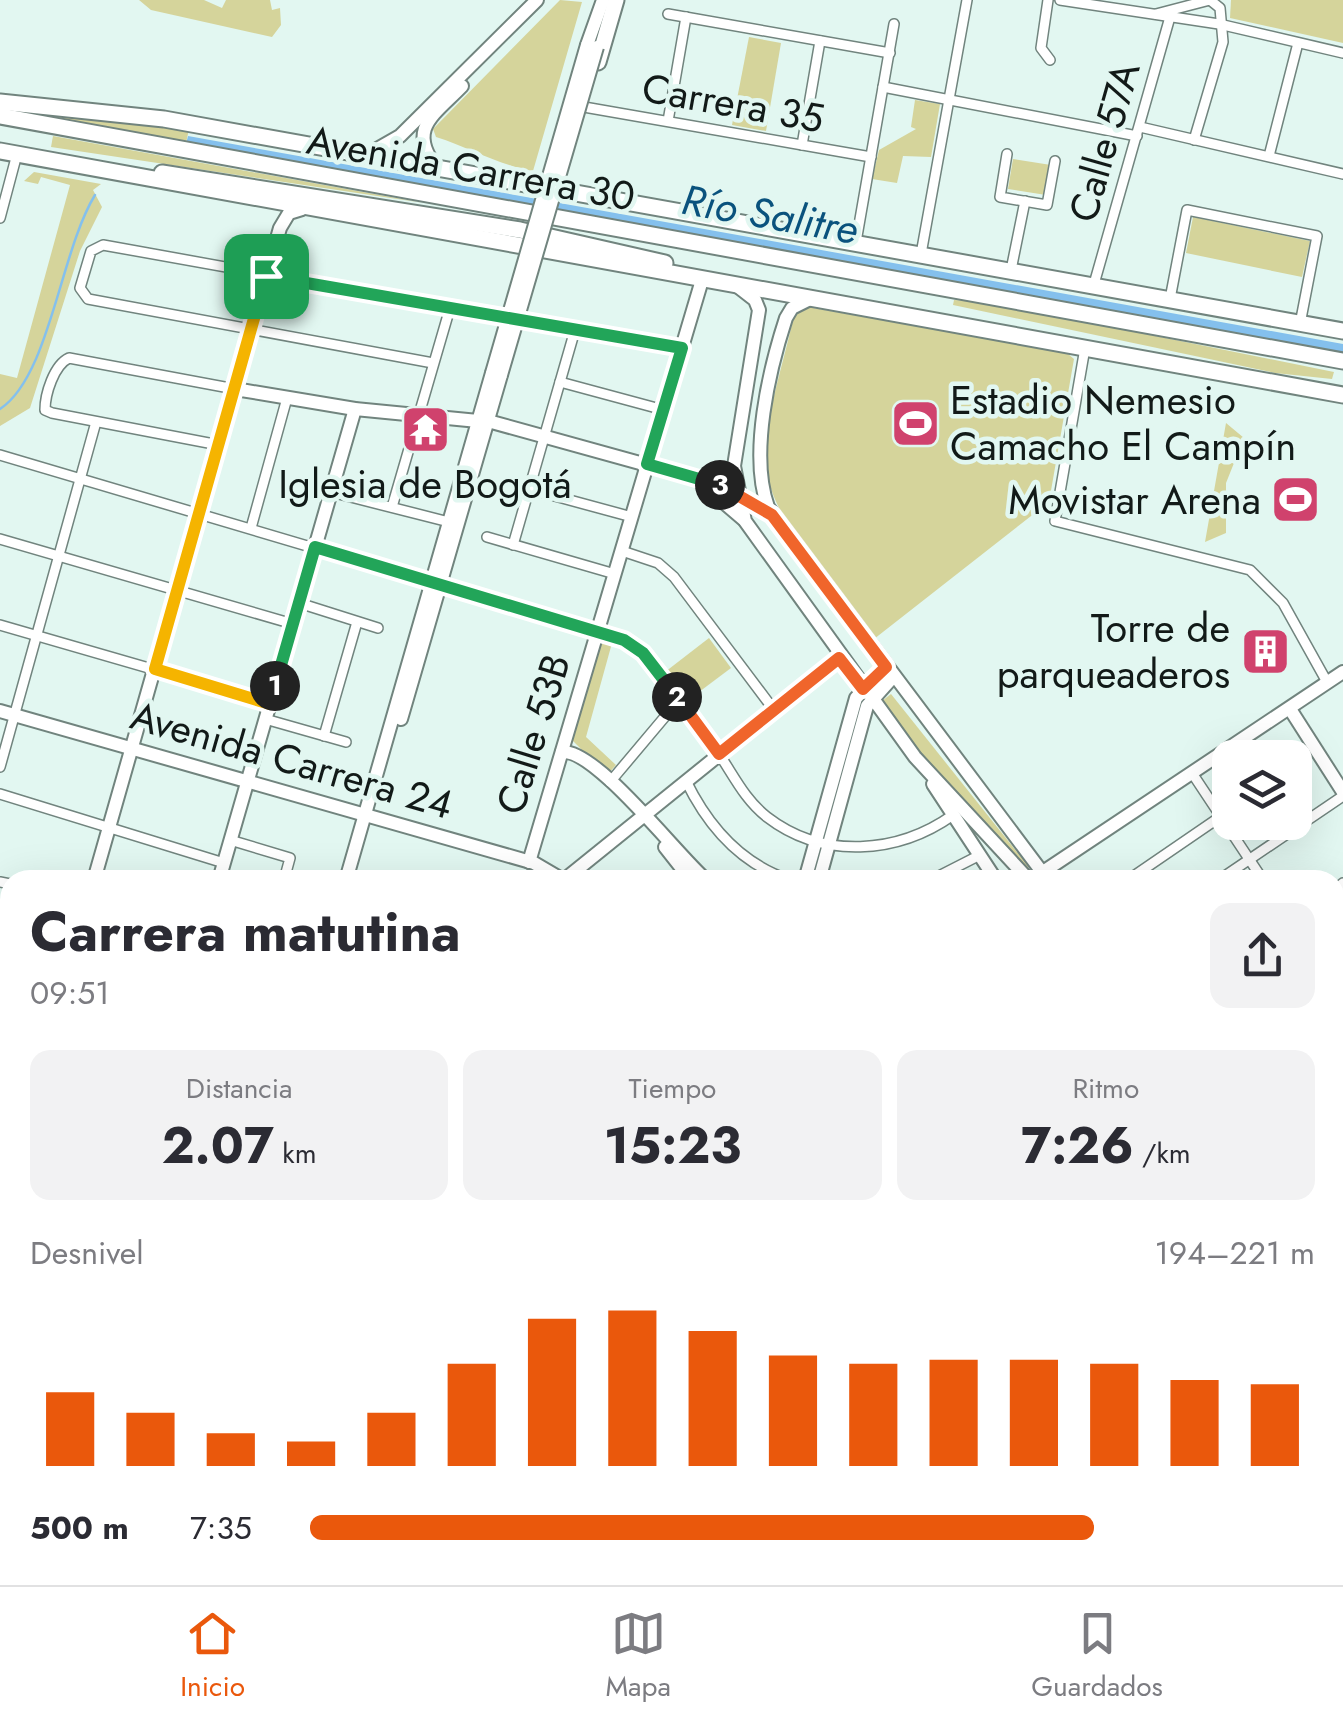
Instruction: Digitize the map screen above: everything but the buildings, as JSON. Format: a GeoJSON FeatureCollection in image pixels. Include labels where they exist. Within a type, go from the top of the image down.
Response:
{"type":"FeatureCollection","features":[{"type":"Feature","properties":{"kind":"highway"},"geometry":{"type":"LineString","coordinates":[[574,194],[565,176],[607,1]]}},
{"type":"Feature","properties":{"kind":"highway","name":"Avenida Carrera 30"},"geometry":{"type":"LineString","coordinates":[[0,102],[110,110],[1343,331]]}},
{"type":"Feature","properties":{"kind":"highway","name":"Avenida Carrera 30"},"geometry":{"type":"LineString","coordinates":[[0,116],[1343,361]]}},
{"type":"Feature","properties":{"kind":"highway","name":"Avenida Carrera 30"},"geometry":{"type":"LineString","coordinates":[[0,151],[1343,395]]}},
{"type":"Feature","properties":{"kind":"highway","name":"Avenida Carrera 30"},"geometry":{"type":"LineString","coordinates":[[73,164],[454,218],[549,236],[735,284]]}},
{"type":"Feature","properties":{"kind":"main road"},"geometry":{"type":"LineString","coordinates":[[362,156],[400,136],[537,0]]}},
{"type":"Feature","properties":{"kind":"main road"},"geometry":{"type":"LineString","coordinates":[[437,168],[421,145],[425,126],[549,0]]}},
{"type":"Feature","properties":{"kind":"main road"},"geometry":{"type":"LineString","coordinates":[[358,870],[369,814],[607,1]]}},
{"type":"Feature","properties":{"kind":"main road"},"geometry":{"type":"LineString","coordinates":[[270,203],[280,228]]}},
{"type":"Feature","properties":{"kind":"main road"},"geometry":{"type":"LineString","coordinates":[[97,870],[280,228],[290,214],[302,208]]}},
{"type":"Feature","properties":{"kind":"main road","name":"Calle 53B"},"geometry":{"type":"LineString","coordinates":[[530,862],[702,280]]}},
{"type":"Feature","properties":{"kind":"main road"},"geometry":{"type":"LineString","coordinates":[[735,284],[755,300],[759,316],[734,466],[744,521]]}},
{"type":"Feature","properties":{"kind":"main road"},"geometry":{"type":"LineString","coordinates":[[772,515],[758,463],[768,397],[786,318],[792,308],[814,297]]}},
{"type":"Feature","properties":{"kind":"main road"},"geometry":{"type":"LineString","coordinates":[[234,389],[355,408],[483,421],[736,492],[772,515],[1031,870]]}},
{"type":"Feature","properties":{"kind":"main road"},"geometry":{"type":"LineString","coordinates":[[222,870],[355,408]]}},
{"type":"Feature","properties":{"kind":"main road"},"geometry":{"type":"LineString","coordinates":[[436,584],[449,522],[483,421]]}},
{"type":"Feature","properties":{"kind":"main road"},"geometry":{"type":"LineString","coordinates":[[711,482],[734,466]]}},
{"type":"Feature","properties":{"kind":"main road"},"geometry":{"type":"LineString","coordinates":[[690,476],[744,521],[839,658],[915,757],[990,870]]}},
{"type":"Feature","properties":{"kind":"main road"},"geometry":{"type":"LineString","coordinates":[[569,870],[644,816],[839,658]]}},
{"type":"Feature","properties":{"kind":"main road"},"geometry":{"type":"LineString","coordinates":[[820,870],[854,705],[890,672]]}},
{"type":"Feature","properties":{"kind":"main road"},"geometry":{"type":"LineString","coordinates":[[1242,740],[1343,672]]}},
{"type":"Feature","properties":{"kind":"main road"},"geometry":{"type":"LineString","coordinates":[[1290,708],[1343,794]]}},
{"type":"Feature","properties":{"kind":"main road","name":"Avenida Carrera 24"},"geometry":{"type":"LineString","coordinates":[[0,710],[369,814],[530,862],[544,870]]}},
{"type":"Feature","properties":{"kind":"main road"},"geometry":{"type":"LineString","coordinates":[[562,752],[576,752],[610,782],[690,870]]}},
{"type":"Feature","properties":{"kind":"main road"},"geometry":{"type":"LineString","coordinates":[[915,757],[1029,870]]}},
{"type":"Feature","properties":{"kind":"main road"},"geometry":{"type":"LineString","coordinates":[[1049,870],[1212,760]]}},
{"type":"Feature","properties":{"kind":"main road"},"geometry":{"type":"LineString","coordinates":[[810,870],[823,842]]}},
{"type":"Feature","properties":{"kind":"street"},"geometry":{"type":"LineString","coordinates":[[921,254],[967,0]]}},
{"type":"Feature","properties":{"kind":"street"},"geometry":{"type":"LineString","coordinates":[[1048,0],[1041,48],[1050,60]]}},
{"type":"Feature","properties":{"kind":"street"},"geometry":{"type":"LineString","coordinates":[[1060,0],[1224,25],[1343,52]]}},
{"type":"Feature","properties":{"kind":"street"},"geometry":{"type":"LineString","coordinates":[[1155,14],[1216,2],[1224,25],[1194,140]]}},
{"type":"Feature","properties":{"kind":"street"},"geometry":{"type":"LineString","coordinates":[[668,14],[890,52]]}},
{"type":"Feature","properties":{"kind":"street"},"geometry":{"type":"LineString","coordinates":[[668,121],[686,17]]}},
{"type":"Feature","properties":{"kind":"street","name":"Calle 57A"},"geometry":{"type":"LineString","coordinates":[[1094,284],[1170,17]]}},
{"type":"Feature","properties":{"kind":"street"},"geometry":{"type":"LineString","coordinates":[[856,242],[894,24]]}},
{"type":"Feature","properties":{"kind":"street"},"geometry":{"type":"LineString","coordinates":[[802,145],[820,40]]}},
{"type":"Feature","properties":{"kind":"street"},"geometry":{"type":"LineString","coordinates":[[1269,156],[1298,42]]}},
{"type":"Feature","properties":{"kind":"street"},"geometry":{"type":"LineString","coordinates":[[884,87],[1194,140],[1343,174]]}},
{"type":"Feature","properties":{"kind":"street","name":"Carrera 35"},"geometry":{"type":"LineString","coordinates":[[584,107],[871,158]]}},
{"type":"Feature","properties":{"kind":"street"},"geometry":{"type":"LineString","coordinates":[[0,218],[3,193],[17,154]]}},
{"type":"Feature","properties":{"kind":"street"},"geometry":{"type":"LineString","coordinates":[[1007,154],[1000,197],[1047,205],[1055,161]]}},
{"type":"Feature","properties":{"kind":"street"},"geometry":{"type":"LineString","coordinates":[[1011,270],[1024,201]]}},
{"type":"Feature","properties":{"kind":"street"},"geometry":{"type":"LineString","coordinates":[[1170,299],[1187,210],[1317,236],[1300,324]]}},
{"type":"Feature","properties":{"kind":"street"},"geometry":{"type":"LineString","coordinates":[[434,363],[82,295],[80,288],[96,246],[682,348]]}},
{"type":"Feature","properties":{"kind":"street"},"geometry":{"type":"LineString","coordinates":[[392,507],[450,308]]}},
{"type":"Feature","properties":{"kind":"street"},"geometry":{"type":"LineString","coordinates":[[513,545],[575,330]]}},
{"type":"Feature","properties":{"kind":"street"},"geometry":{"type":"LineString","coordinates":[[1085,346],[1055,521],[1250,570],[1283,602],[1327,682]]}},
{"type":"Feature","properties":{"kind":"street"},"geometry":{"type":"LineString","coordinates":[[219,444],[46,410],[45,402],[65,358],[234,389]]}},
{"type":"Feature","properties":{"kind":"street"},"geometry":{"type":"LineString","coordinates":[[560,382],[664,410]]}},
{"type":"Feature","properties":{"kind":"street"},"geometry":{"type":"LineString","coordinates":[[251,528],[287,398]]}},
{"type":"Feature","properties":{"kind":"street"},"geometry":{"type":"LineString","coordinates":[[0,767],[96,422]]}},
{"type":"Feature","properties":{"kind":"street"},"geometry":{"type":"LineString","coordinates":[[0,455],[624,640],[643,653],[748,798],[768,817],[823,842],[849,847],[893,844],[953,815]]}},
{"type":"Feature","properties":{"kind":"street"},"geometry":{"type":"LineString","coordinates":[[529,489],[632,517]]}},
{"type":"Feature","properties":{"kind":"street"},"geometry":{"type":"LineString","coordinates":[[331,492],[449,522]]}},
{"type":"Feature","properties":{"kind":"street"},"geometry":{"type":"LineString","coordinates":[[486,537],[615,574]]}},
{"type":"Feature","properties":{"kind":"street"},"geometry":{"type":"LineString","coordinates":[[0,539],[292,624]]}},
{"type":"Feature","properties":{"kind":"street"},"geometry":{"type":"LineString","coordinates":[[622,551],[658,563],[674,576],[774,710]]}},
{"type":"Feature","properties":{"kind":"street"},"geometry":{"type":"LineString","coordinates":[[299,603],[378,628]]}},
{"type":"Feature","properties":{"kind":"street"},"geometry":{"type":"LineString","coordinates":[[324,736],[357,622]]}},
{"type":"Feature","properties":{"kind":"street"},"geometry":{"type":"LineString","coordinates":[[0,625],[270,704]]}},
{"type":"Feature","properties":{"kind":"street"},"geometry":{"type":"LineString","coordinates":[[610,782],[679,700]]}},
{"type":"Feature","properties":{"kind":"street"},"geometry":{"type":"LineString","coordinates":[[265,719],[346,742]]}},
{"type":"Feature","properties":{"kind":"street"},"geometry":{"type":"LineString","coordinates":[[1192,773],[1212,804]]}},
{"type":"Feature","properties":{"kind":"street"},"geometry":{"type":"LineString","coordinates":[[686,781],[724,839],[768,870]]}},
{"type":"Feature","properties":{"kind":"street"},"geometry":{"type":"LineString","coordinates":[[0,794],[224,863]]}},
{"type":"Feature","properties":{"kind":"street"},"geometry":{"type":"LineString","coordinates":[[1312,814],[1343,794]]}},
{"type":"Feature","properties":{"kind":"street"},"geometry":{"type":"LineString","coordinates":[[1143,870],[1212,822]]}},
{"type":"Feature","properties":{"kind":"street"},"geometry":{"type":"LineString","coordinates":[[230,840],[290,858],[287,870]]}},
{"type":"Feature","properties":{"kind":"street"},"geometry":{"type":"LineString","coordinates":[[1235,840],[1256,870]]}},
{"type":"Feature","properties":{"kind":"street"},"geometry":{"type":"LineString","coordinates":[[1234,870],[1275,840]]}},
{"type":"Feature","properties":{"kind":"street"},"geometry":{"type":"LineString","coordinates":[[951,870],[980,855]]}},
{"type":"Feature","properties":{"kind":"shaded area"},"geometry":{"type":"Polygon","coordinates":[[[139,0],[204,0],[222,8],[226,0],[270,0],[272,10],[280,8],[281,25],[272,37],[151,10],[139,0]]]}},
{"type":"Feature","properties":{"kind":"shaded area"},"geometry":{"type":"Polygon","coordinates":[[[560,0],[582,2],[533,171],[436,137],[433,129],[560,0]]]}},
{"type":"Feature","properties":{"kind":"shaded area"},"geometry":{"type":"Polygon","coordinates":[[[1231,0],[1343,0],[1343,43],[1230,18],[1231,0]]]}},
{"type":"Feature","properties":{"kind":"shaded area"},"geometry":{"type":"Polygon","coordinates":[[[749,37],[781,43],[766,131],[732,125],[749,37]]]}},
{"type":"Feature","properties":{"kind":"shaded area"},"geometry":{"type":"Polygon","coordinates":[[[915,100],[940,104],[931,157],[903,156],[897,183],[872,179],[879,150],[916,129],[911,127],[915,100]]]}},
{"type":"Feature","properties":{"kind":"shaded area"},"geometry":{"type":"Polygon","coordinates":[[[0,107],[189,129],[185,148],[0,112],[0,107]]]}},
{"type":"Feature","properties":{"kind":"shaded area"},"geometry":{"type":"Polygon","coordinates":[[[53,136],[424,203],[51,147],[53,136]]]}},
{"type":"Feature","properties":{"kind":"shaded area"},"geometry":{"type":"Polygon","coordinates":[[[1013,159],[1051,165],[1046,195],[1008,189],[1013,159]]]}},
{"type":"Feature","properties":{"kind":"shaded area"},"geometry":{"type":"Polygon","coordinates":[[[34,172],[101,184],[93,190],[102,207],[80,251],[30,408],[0,426],[0,374],[17,378],[70,185],[41,177],[38,184],[24,181],[34,172]]]}},
{"type":"Feature","properties":{"kind":"shaded area"},"geometry":{"type":"Polygon","coordinates":[[[1193,217],[1310,241],[1302,277],[1186,253],[1193,217]]]}},
{"type":"Feature","properties":{"kind":"shaded area"},"geometry":{"type":"Polygon","coordinates":[[[954,300],[987,302],[1334,372],[1332,379],[1275,373],[953,305],[954,300]]]}},
{"type":"Feature","properties":{"kind":"shaded area"},"geometry":{"type":"Polygon","coordinates":[[[808,307],[1067,353],[1074,359],[1049,502],[874,639],[803,549],[774,497],[766,472],[767,432],[792,324],[797,309],[808,307]]]}},
{"type":"Feature","properties":{"kind":"shaded area"},"geometry":{"type":"Polygon","coordinates":[[[1226,423],[1244,438],[1226,483],[1226,533],[1205,542],[1226,423]]]}},
{"type":"Feature","properties":{"kind":"shaded area"},"geometry":{"type":"Polygon","coordinates":[[[709,638],[731,668],[687,701],[665,672],[709,638]]]}},
{"type":"Feature","properties":{"kind":"shaded area"},"geometry":{"type":"Polygon","coordinates":[[[599,641],[612,643],[586,737],[616,765],[607,775],[570,738],[599,641]]]}},
{"type":"Feature","properties":{"kind":"shaded area"},"geometry":{"type":"Polygon","coordinates":[[[891,694],[1029,867],[1025,870],[912,744],[882,701],[891,694]]]}},
{"type":"Feature","properties":{"kind":"water"},"geometry":{"type":"Polygon","coordinates":[[[188,136],[1343,344],[1343,357],[186,144],[188,136]]]}},
{"type":"Feature","properties":{"kind":"waterway"},"geometry":{"type":"LineString","coordinates":[[0,409],[17,393],[31,370],[72,248],[95,195]]}},
{"type":"Feature","properties":{"kind":"place","name":"Estadio Nemesio Camacho El Campín"},"geometry":{"type":"Point","coordinates":[915,423]}},
{"type":"Feature","properties":{"kind":"place","name":"Iglesia de Bogotá"},"geometry":{"type":"Point","coordinates":[425,429]}},
{"type":"Feature","properties":{"kind":"place","name":"Movistar Arena"},"geometry":{"type":"Point","coordinates":[1296,500]}},
{"type":"Feature","properties":{"kind":"place","name":"Torre de parqueaderos"},"geometry":{"type":"Point","coordinates":[1265,651]}},
{"type":"Feature","properties":{"kind":"route"},"geometry":{"type":"LineString","coordinates":[[266,276],[682,348],[647,464],[723,486],[772,515],[886,667],[863,689],[839,658],[719,754],[643,653],[624,640],[315,547],[270,704],[155,669],[266,276]]}},
{"type":"Feature","properties":{"kind":"water label","name":"Río Salitre"},"geometry":{"type":"Point","coordinates":[770,214]}}]}
